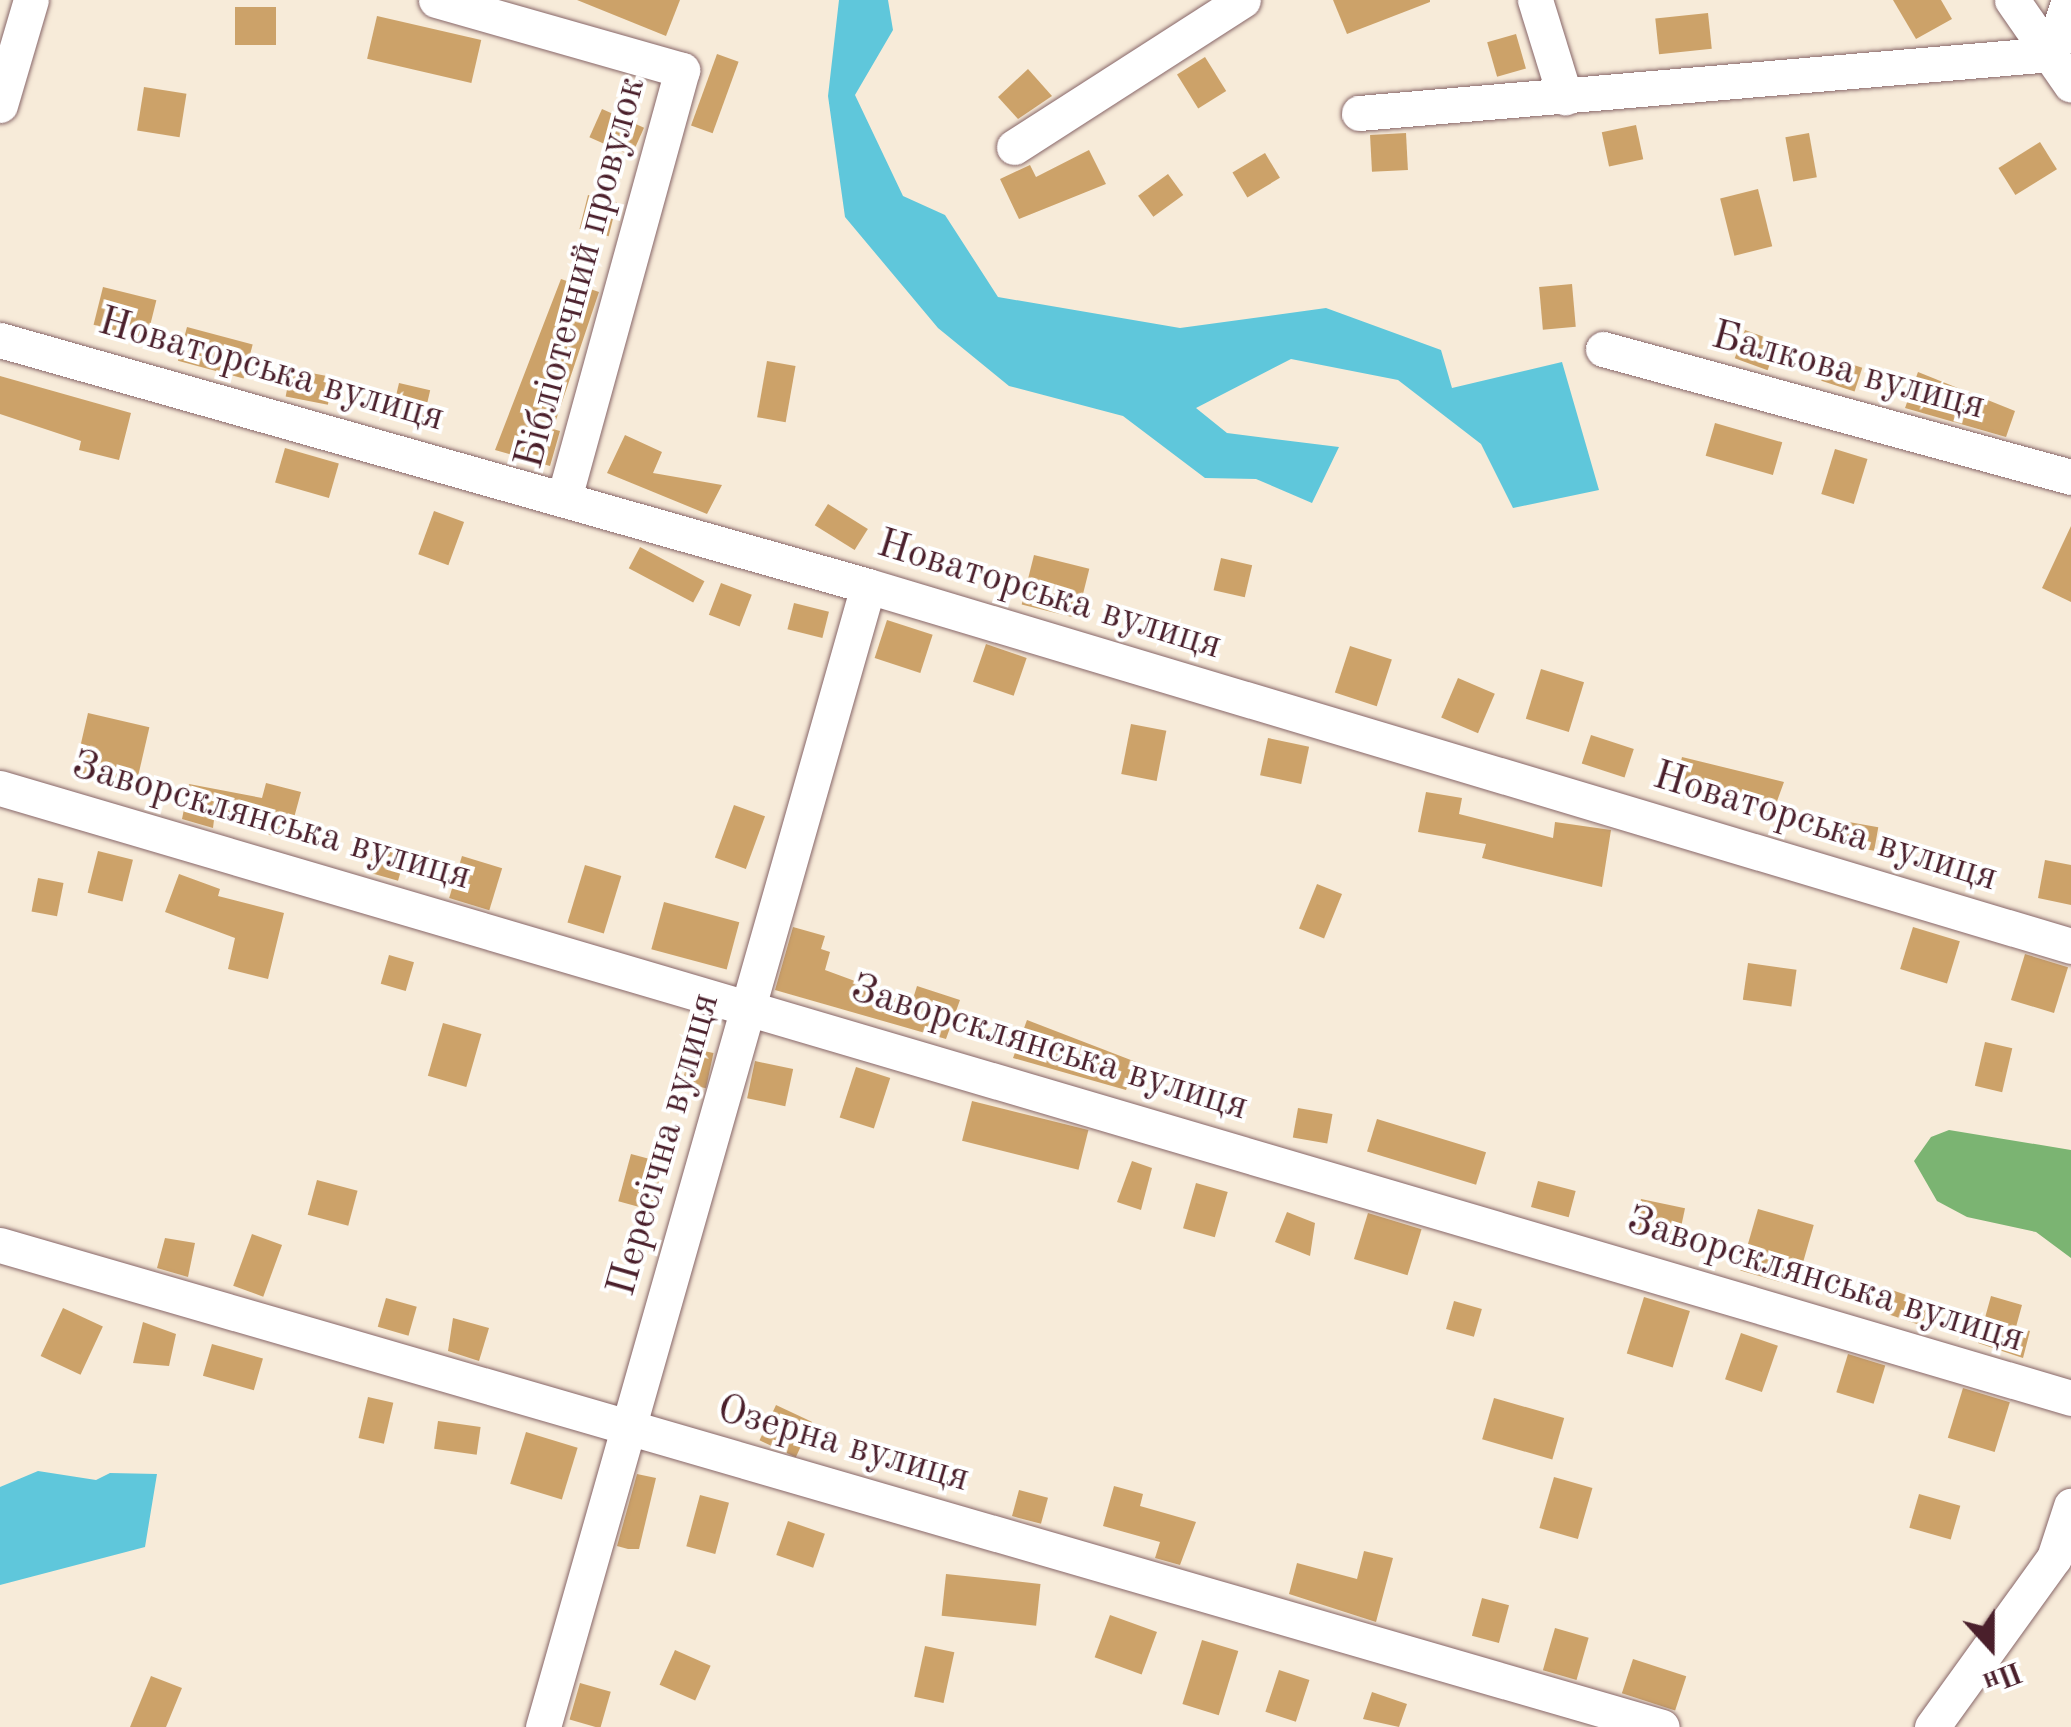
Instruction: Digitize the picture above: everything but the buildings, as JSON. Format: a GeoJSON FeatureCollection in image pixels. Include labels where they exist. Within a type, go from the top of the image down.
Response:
{"type":"FeatureCollection","features":[{"type":"Feature","properties":{"kind":"street"},"geometry":{"type":"LineString","coordinates":[[0,105],[31,0]]}},
{"type":"Feature","properties":{"kind":"street","name":"Бібліотечний провулок"},"geometry":{"type":"LineString","coordinates":[[436,0],[682,70],[564,499]]}},
{"type":"Feature","properties":{"kind":"street"},"geometry":{"type":"LineString","coordinates":[[1014,147],[1242,0]]}},
{"type":"Feature","properties":{"kind":"street"},"geometry":{"type":"LineString","coordinates":[[1534,0],[1565,98]]}},
{"type":"Feature","properties":{"kind":"street"},"geometry":{"type":"LineString","coordinates":[[2012,0],[2071,84]]}},
{"type":"Feature","properties":{"kind":"street"},"geometry":{"type":"LineString","coordinates":[[2051,54],[2069,0]]}},
{"type":"Feature","properties":{"kind":"street"},"geometry":{"type":"LineString","coordinates":[[1360,113],[2051,54]]}},
{"type":"Feature","properties":{"kind":"street","name":"Новаторська вулиця"},"geometry":{"type":"LineString","coordinates":[[0,340],[868,586],[2071,946]]}},
{"type":"Feature","properties":{"kind":"street","name":"Балкова вулиця"},"geometry":{"type":"LineString","coordinates":[[1603,348],[2071,477]]}},
{"type":"Feature","properties":{"kind":"street","name":"Пересічна вулиця"},"geometry":{"type":"LineString","coordinates":[[543,1727],[868,586]]}},
{"type":"Feature","properties":{"kind":"street","name":"Заворсклянська вулиця"},"geometry":{"type":"LineString","coordinates":[[0,788],[749,1004],[2071,1398]]}},
{"type":"Feature","properties":{"kind":"street","name":"Озерна вулиця"},"geometry":{"type":"LineString","coordinates":[[0,1246],[1662,1727]]}},
{"type":"Feature","properties":{"kind":"street"},"geometry":{"type":"LineString","coordinates":[[1932,1727],[2054,1558],[2071,1506]]}},
{"type":"Feature","properties":{"kind":"green space"},"geometry":{"type":"Polygon","coordinates":[[[1949,1130],[2071,1150],[2071,1258],[2036,1232],[1967,1217],[1937,1201],[1914,1161],[1931,1137],[1949,1130]]]}},
{"type":"Feature","properties":{"kind":"water"},"geometry":{"type":"Polygon","coordinates":[[[839,0],[888,0],[893,30],[855,95],[903,196],[945,215],[998,297],[1180,328],[1326,308],[1441,350],[1452,388],[1562,362],[1599,490],[1513,508],[1481,444],[1398,380],[1291,359],[1196,408],[1227,433],[1339,447],[1312,503],[1256,479],[1205,478],[1123,416],[1009,386],[938,328],[845,217],[828,96],[839,0]]]}},
{"type":"Feature","properties":{"kind":"water"},"geometry":{"type":"Polygon","coordinates":[[[38,1471],[96,1480],[110,1473],[157,1474],[145,1547],[0,1585],[0,1487],[38,1471]]]}}]}
